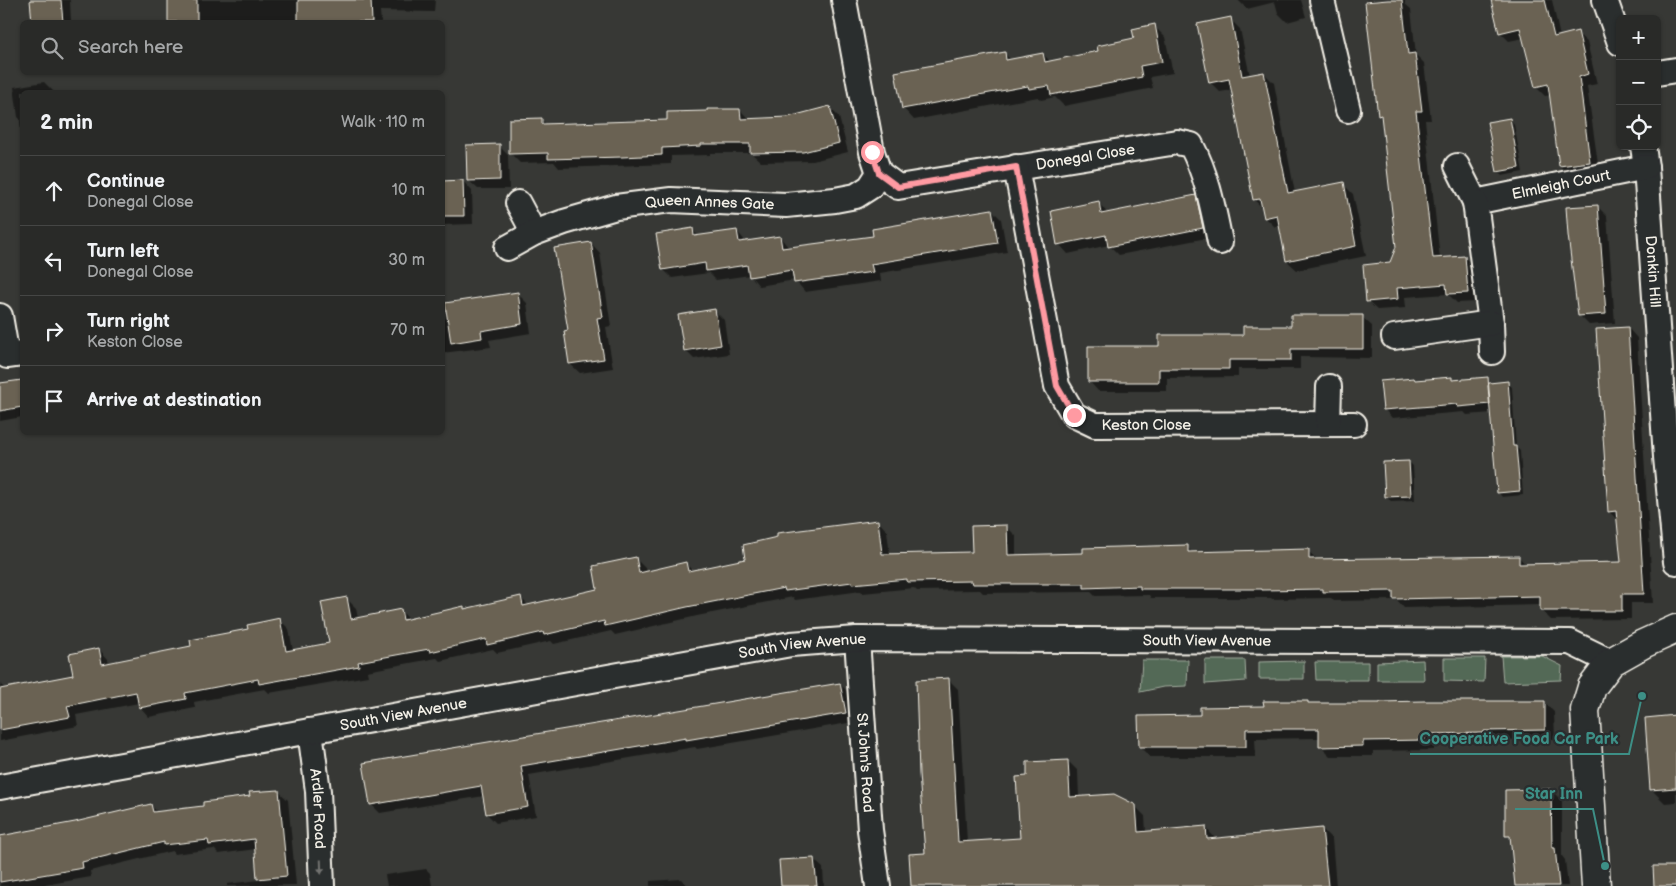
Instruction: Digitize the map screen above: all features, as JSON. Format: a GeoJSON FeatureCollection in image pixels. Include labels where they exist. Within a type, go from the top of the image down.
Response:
{"type":"FeatureCollection","features":[{"type":"Feature","properties":{"kind":"main road"},"geometry":{"type":"LineString","coordinates":[[1596,886],[1585,710],[1592,687],[1611,662],[1643,644],[1676,629]]}},
{"type":"Feature","properties":{"kind":"street"},"geometry":{"type":"LineString","coordinates":[[844,0],[872,152],[879,173]]}},
{"type":"Feature","properties":{"kind":"street"},"geometry":{"type":"LineString","coordinates":[[1322,0],[1348,110]]}},
{"type":"Feature","properties":{"kind":"street"},"geometry":{"type":"LineString","coordinates":[[1605,0],[1616,32]]}},
{"type":"Feature","properties":{"kind":"street"},"geometry":{"type":"LineString","coordinates":[[1661,72],[1676,70]]}},
{"type":"Feature","properties":{"kind":"street","name":"Donegal Close"},"geometry":{"type":"LineString","coordinates":[[879,173],[898,187],[1177,142],[1191,145],[1198,159],[1207,184],[1220,242]]}},
{"type":"Feature","properties":{"kind":"street","name":"Elmleigh Court"},"geometry":{"type":"LineString","coordinates":[[1475,202],[1645,156]]}},
{"type":"Feature","properties":{"kind":"street","name":"Donkin Hill"},"geometry":{"type":"LineString","coordinates":[[1645,156],[1671,457],[1676,562]]}},
{"type":"Feature","properties":{"kind":"street"},"geometry":{"type":"LineString","coordinates":[[1457,166],[1475,202],[1491,323],[1492,352]]}},
{"type":"Feature","properties":{"kind":"street","name":"Keston Close"},"geometry":{"type":"LineString","coordinates":[[1016,167],[1057,386],[1074,415],[1095,425],[1354,424]]}},
{"type":"Feature","properties":{"kind":"street","name":"Queen Annes Gate"},"geometry":{"type":"LineString","coordinates":[[507,248],[534,233],[616,207],[671,200],[786,205],[856,196],[870,187],[879,173]]}},
{"type":"Feature","properties":{"kind":"street"},"geometry":{"type":"LineString","coordinates":[[518,203],[534,233]]}},
{"type":"Feature","properties":{"kind":"street"},"geometry":{"type":"LineString","coordinates":[[0,316],[10,356]]}},
{"type":"Feature","properties":{"kind":"street"},"geometry":{"type":"LineString","coordinates":[[1394,337],[1491,323]]}},
{"type":"Feature","properties":{"kind":"street"},"geometry":{"type":"LineString","coordinates":[[1328,424],[1329,387]]}},
{"type":"Feature","properties":{"kind":"street","name":"South View Avenue"},"geometry":{"type":"LineString","coordinates":[[0,787],[791,644],[857,639],[1570,642],[1611,662]]}},
{"type":"Feature","properties":{"kind":"street","name":"St John's Road"},"geometry":{"type":"LineString","coordinates":[[857,639],[870,830],[878,886]]}},
{"type":"Feature","properties":{"kind":"street","name":"Ardler Road"},"geometry":{"type":"LineString","coordinates":[[310,731],[318,791],[322,886]]}},
{"type":"Feature","properties":{"kind":"green space"},"geometry":{"type":"Polygon","coordinates":[[[1501,656],[1542,656],[1562,666],[1561,680],[1503,682],[1501,656]]]}},
{"type":"Feature","properties":{"kind":"green space"},"geometry":{"type":"Polygon","coordinates":[[[1444,658],[1485,658],[1484,682],[1444,681],[1444,658]]]}},
{"type":"Feature","properties":{"kind":"green space"},"geometry":{"type":"Polygon","coordinates":[[[1142,660],[1188,660],[1187,686],[1163,687],[1140,692],[1142,660]]]}},
{"type":"Feature","properties":{"kind":"green space"},"geometry":{"type":"Polygon","coordinates":[[[1205,660],[1245,660],[1246,681],[1205,684],[1205,660]]]}},
{"type":"Feature","properties":{"kind":"green space"},"geometry":{"type":"Polygon","coordinates":[[[1423,660],[1424,680],[1377,680],[1377,662],[1423,660]]]}},
{"type":"Feature","properties":{"kind":"green space"},"geometry":{"type":"Polygon","coordinates":[[[1304,661],[1304,679],[1259,679],[1259,662],[1304,661]]]}},
{"type":"Feature","properties":{"kind":"green space"},"geometry":{"type":"Polygon","coordinates":[[[1315,662],[1368,662],[1368,680],[1316,680],[1315,662]]]}},
{"type":"Feature","properties":{"kind":"building"},"geometry":{"type":"Polygon","coordinates":[[[30,0],[61,0],[63,20],[32,20],[30,0]]]}},
{"type":"Feature","properties":{"kind":"building"},"geometry":{"type":"Polygon","coordinates":[[[168,0],[197,0],[197,20],[168,20],[168,0]]]}},
{"type":"Feature","properties":{"kind":"building"},"geometry":{"type":"Polygon","coordinates":[[[298,0],[371,0],[372,20],[298,20],[298,0]]]}},
{"type":"Feature","properties":{"kind":"building"},"geometry":{"type":"Polygon","coordinates":[[[1402,0],[1408,54],[1415,53],[1422,111],[1416,111],[1433,258],[1465,256],[1468,293],[1447,294],[1446,284],[1397,288],[1398,299],[1366,302],[1363,265],[1390,262],[1396,247],[1381,115],[1378,116],[1365,2],[1402,0]]]}},
{"type":"Feature","properties":{"kind":"building"},"geometry":{"type":"Polygon","coordinates":[[[1491,0],[1545,0],[1554,37],[1578,31],[1588,74],[1579,77],[1590,162],[1559,166],[1548,84],[1535,87],[1520,28],[1499,33],[1491,0]]]}},
{"type":"Feature","properties":{"kind":"building"},"geometry":{"type":"Polygon","coordinates":[[[1231,17],[1242,76],[1264,72],[1288,193],[1344,182],[1356,246],[1286,261],[1277,215],[1264,218],[1260,199],[1253,200],[1229,79],[1209,83],[1197,24],[1231,17]]]}},
{"type":"Feature","properties":{"kind":"building"},"geometry":{"type":"Polygon","coordinates":[[[1155,24],[1162,62],[1140,66],[1142,77],[1051,95],[1049,86],[1029,89],[1028,86],[902,109],[895,72],[1005,52],[1006,60],[1043,53],[1045,62],[1098,51],[1097,46],[1134,38],[1132,29],[1155,24]]]}},
{"type":"Feature","properties":{"kind":"building"},"geometry":{"type":"Polygon","coordinates":[[[830,106],[839,143],[803,152],[750,153],[750,144],[701,144],[701,146],[662,148],[662,155],[548,159],[548,153],[509,154],[509,119],[542,118],[542,124],[667,120],[667,112],[740,109],[741,119],[788,117],[830,106]]]}},
{"type":"Feature","properties":{"kind":"building"},"geometry":{"type":"Polygon","coordinates":[[[1510,118],[1519,168],[1497,172],[1487,122],[1510,118]]]}},
{"type":"Feature","properties":{"kind":"building"},"geometry":{"type":"Polygon","coordinates":[[[500,144],[500,180],[467,181],[466,145],[500,144]]]}},
{"type":"Feature","properties":{"kind":"building"},"geometry":{"type":"Polygon","coordinates":[[[463,180],[464,216],[445,216],[445,181],[463,180]]]}},
{"type":"Feature","properties":{"kind":"building"},"geometry":{"type":"Polygon","coordinates":[[[1196,195],[1203,228],[1108,247],[1106,235],[1057,245],[1051,211],[1099,201],[1101,214],[1196,195]]]}},
{"type":"Feature","properties":{"kind":"building"},"geometry":{"type":"Polygon","coordinates":[[[1598,205],[1606,314],[1578,316],[1566,207],[1598,205]]]}},
{"type":"Feature","properties":{"kind":"building"},"geometry":{"type":"Polygon","coordinates":[[[992,209],[998,243],[871,264],[873,272],[794,283],[792,270],[749,277],[747,265],[706,271],[705,263],[662,270],[656,234],[693,228],[694,236],[737,230],[739,242],[780,236],[782,248],[873,236],[872,229],[992,209]]]}},
{"type":"Feature","properties":{"kind":"building"},"geometry":{"type":"Polygon","coordinates":[[[591,242],[603,317],[597,318],[604,359],[569,364],[564,331],[568,330],[554,248],[591,242]]]}},
{"type":"Feature","properties":{"kind":"building"},"geometry":{"type":"Polygon","coordinates":[[[518,292],[522,324],[481,331],[482,338],[451,343],[445,303],[518,292]]]}},
{"type":"Feature","properties":{"kind":"building"},"geometry":{"type":"Polygon","coordinates":[[[715,309],[721,345],[684,351],[678,315],[715,309]]]}},
{"type":"Feature","properties":{"kind":"building"},"geometry":{"type":"Polygon","coordinates":[[[1291,315],[1363,315],[1363,349],[1291,349],[1291,360],[1229,360],[1229,369],[1159,369],[1159,382],[1088,382],[1088,346],[1159,346],[1159,335],[1243,335],[1243,326],[1291,326],[1291,315]]]}},
{"type":"Feature","properties":{"kind":"building"},"geometry":{"type":"Polygon","coordinates":[[[1628,327],[1644,594],[1622,594],[1622,611],[1540,611],[1540,596],[1393,599],[1393,591],[1323,592],[1323,589],[1140,589],[1140,586],[1084,588],[1084,584],[973,584],[972,581],[907,582],[907,579],[852,584],[852,582],[785,591],[784,588],[687,607],[605,626],[604,621],[544,635],[543,632],[487,645],[486,639],[430,652],[429,649],[358,662],[359,666],[259,684],[258,679],[185,693],[186,699],[139,708],[136,692],[67,706],[70,717],[0,730],[0,689],[73,675],[69,654],[99,648],[102,664],[191,646],[190,640],[248,629],[247,625],[280,618],[286,651],[329,643],[321,602],[347,597],[351,619],[401,609],[403,620],[464,606],[464,609],[521,596],[523,606],[597,589],[593,566],[636,557],[639,573],[686,562],[688,571],[745,559],[743,545],[777,537],[777,533],[878,520],[882,554],[972,552],[971,526],[1007,525],[1008,555],[1083,553],[1083,548],[1188,545],[1188,552],[1309,549],[1309,559],[1519,556],[1519,564],[1621,562],[1616,511],[1608,512],[1596,329],[1628,327]]]}},
{"type":"Feature","properties":{"kind":"building"},"geometry":{"type":"Polygon","coordinates":[[[1452,377],[1452,380],[1488,377],[1490,404],[1458,407],[1457,404],[1383,410],[1380,381],[1452,377]]]}},
{"type":"Feature","properties":{"kind":"building"},"geometry":{"type":"Polygon","coordinates":[[[20,380],[20,407],[0,411],[0,383],[20,380]]]}},
{"type":"Feature","properties":{"kind":"building"},"geometry":{"type":"Polygon","coordinates":[[[1508,381],[1513,446],[1516,446],[1520,491],[1497,493],[1488,386],[1489,383],[1508,381]]]}},
{"type":"Feature","properties":{"kind":"building"},"geometry":{"type":"Polygon","coordinates":[[[1409,461],[1411,496],[1385,497],[1383,462],[1409,461]]]}},
{"type":"Feature","properties":{"kind":"building"},"geometry":{"type":"Polygon","coordinates":[[[949,678],[958,842],[1020,838],[1016,777],[1027,776],[1027,762],[1068,760],[1070,797],[1114,794],[1136,805],[1138,832],[1206,826],[1207,839],[1322,828],[1328,886],[911,886],[909,854],[925,853],[919,774],[916,680],[949,678]]]}},
{"type":"Feature","properties":{"kind":"building"},"geometry":{"type":"Polygon","coordinates":[[[840,683],[846,713],[521,766],[528,807],[486,814],[481,786],[370,805],[363,763],[840,683]]]}},
{"type":"Feature","properties":{"kind":"building"},"geometry":{"type":"Polygon","coordinates":[[[1263,701],[1380,703],[1545,701],[1545,730],[1425,734],[1425,740],[1363,741],[1363,746],[1319,747],[1319,729],[1246,729],[1246,747],[1139,747],[1138,716],[1200,715],[1200,707],[1264,706],[1263,701]]]}},
{"type":"Feature","properties":{"kind":"building"},"geometry":{"type":"Polygon","coordinates":[[[1676,715],[1676,788],[1650,790],[1645,718],[1676,715]]]}},
{"type":"Feature","properties":{"kind":"building"},"geometry":{"type":"Polygon","coordinates":[[[1551,789],[1552,848],[1555,848],[1559,886],[1515,886],[1510,836],[1505,836],[1505,790],[1551,789]]]}},
{"type":"Feature","properties":{"kind":"building"},"geometry":{"type":"Polygon","coordinates":[[[279,790],[287,876],[257,879],[254,839],[209,845],[208,840],[164,845],[164,842],[82,862],[83,868],[0,882],[0,836],[75,822],[151,804],[153,812],[203,806],[203,802],[250,796],[249,792],[279,790]]]}},
{"type":"Feature","properties":{"kind":"building"},"geometry":{"type":"Polygon","coordinates":[[[814,858],[817,886],[781,886],[779,860],[814,858]]]}},
{"type":"Feature","properties":{"kind":"building"},"geometry":{"type":"Polygon","coordinates":[[[1653,866],[1676,866],[1676,886],[1654,886],[1653,866]]]}},
{"type":"Feature","properties":{"kind":"place","name":"Cooperative Food Car Park"},"geometry":{"type":"Point","coordinates":[1642,696]}},
{"type":"Feature","properties":{"kind":"place","name":"Star Inn"},"geometry":{"type":"Point","coordinates":[1605,866]}},
{"type":"Feature","properties":{"kind":"route"},"geometry":{"type":"LineString","coordinates":[[872,152],[879,173],[898,187],[1016,167],[1057,386],[1074,415]]}}]}
